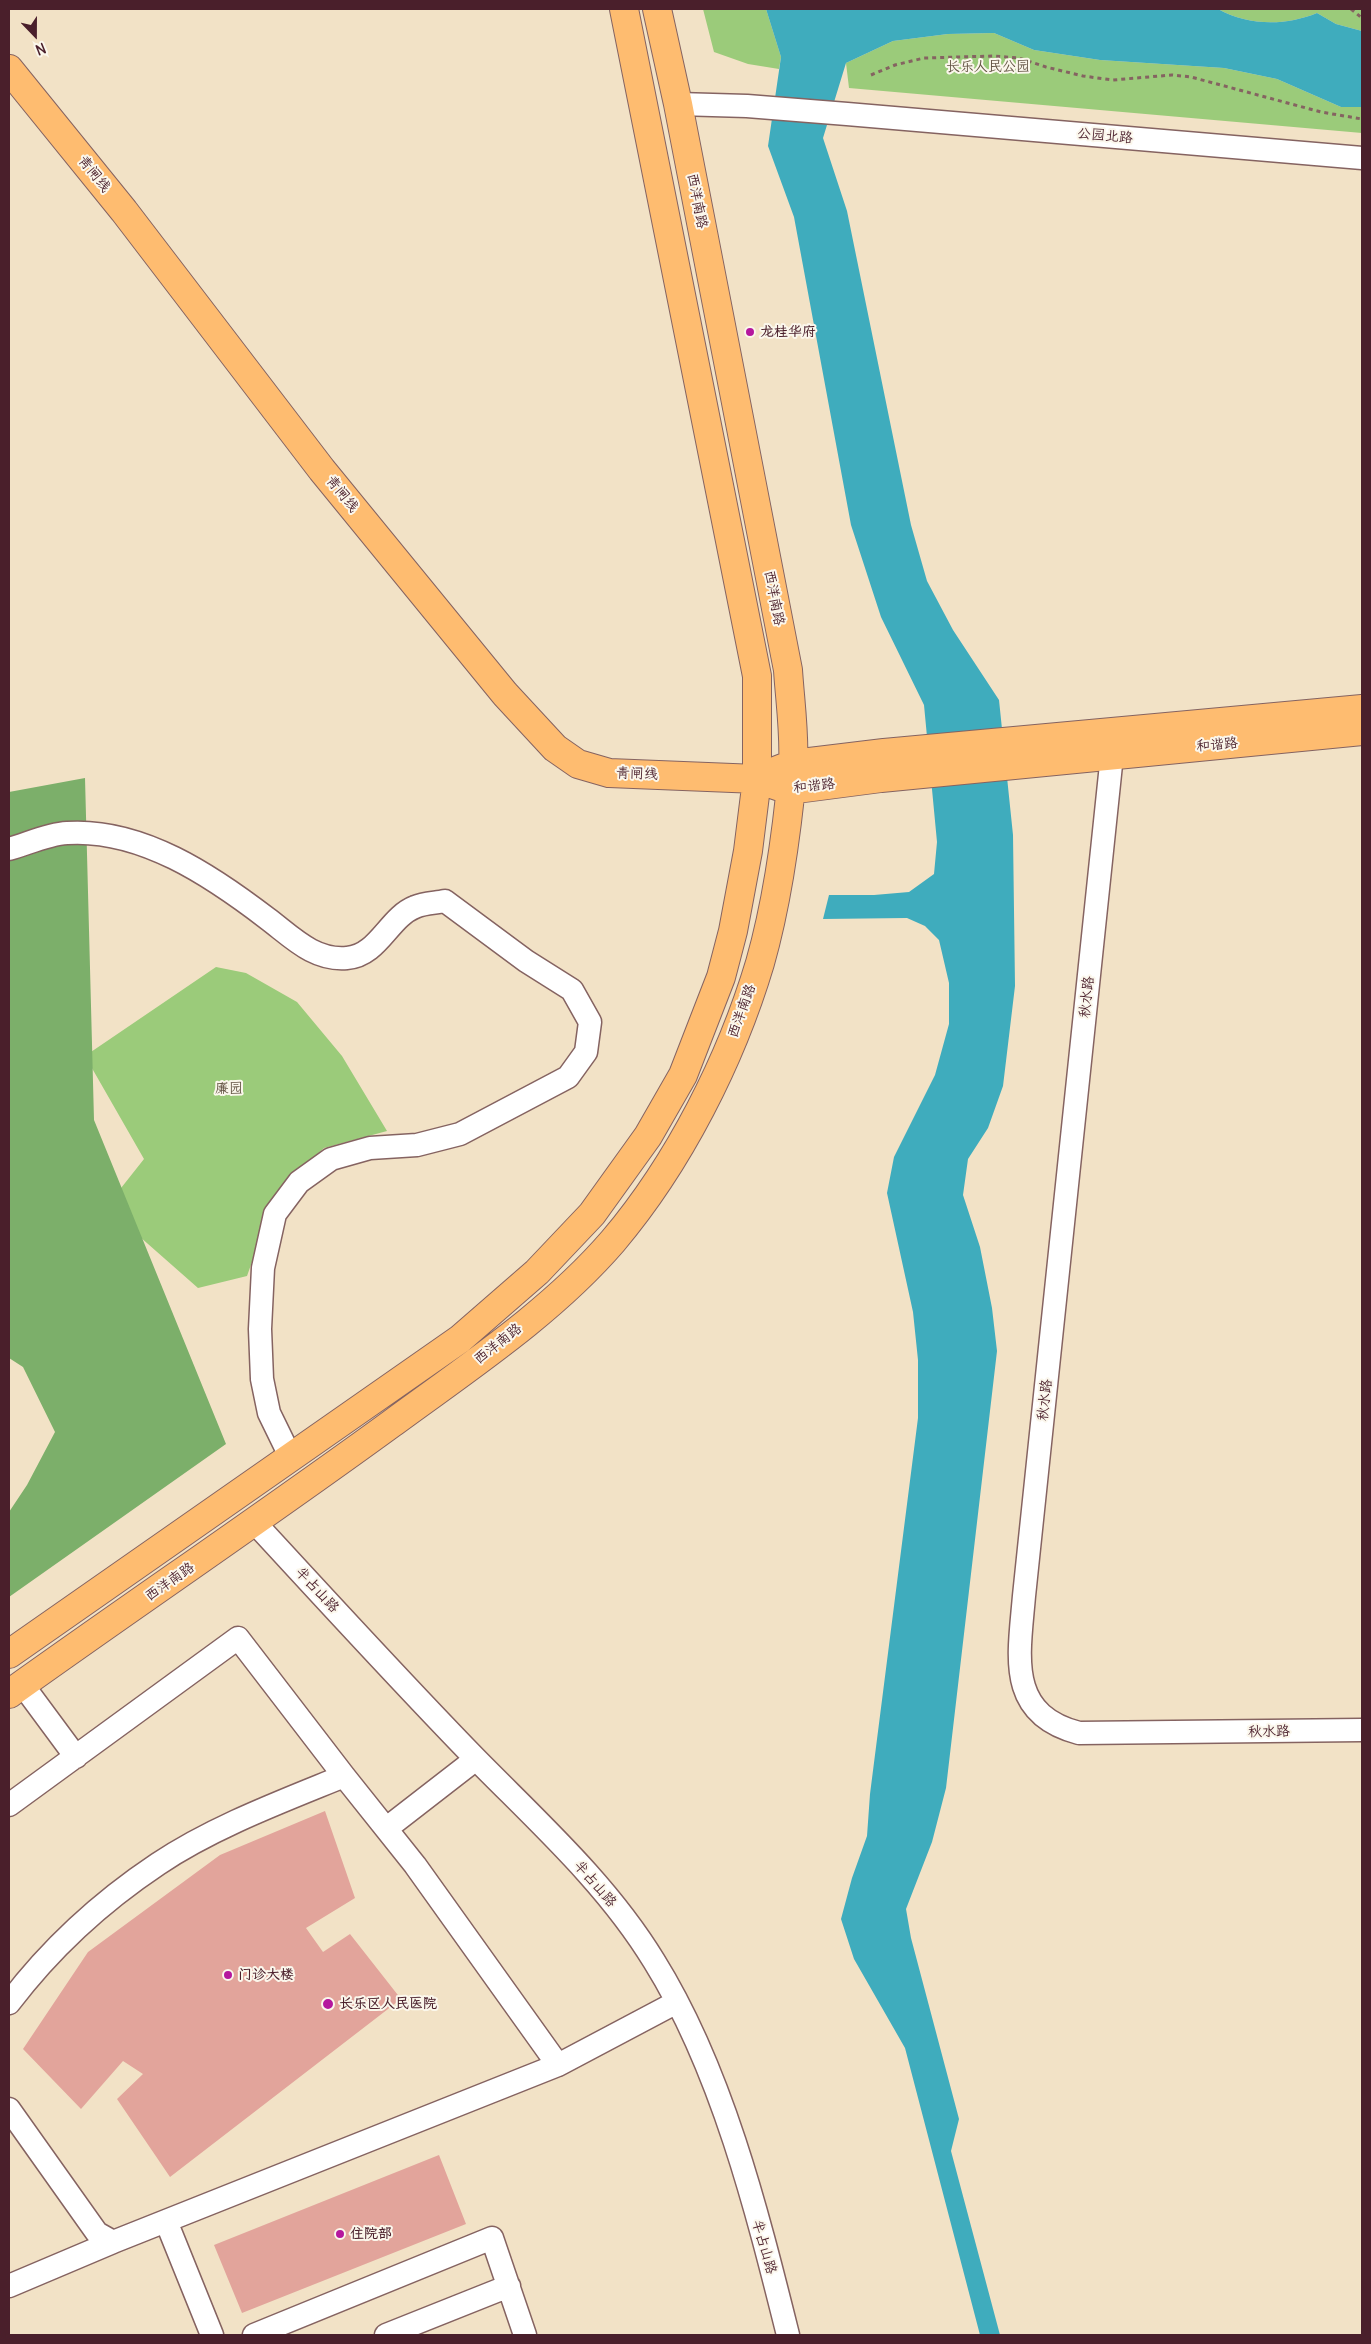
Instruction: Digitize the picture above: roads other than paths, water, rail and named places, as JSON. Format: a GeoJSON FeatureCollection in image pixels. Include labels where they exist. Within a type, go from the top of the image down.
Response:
{"type":"FeatureCollection","features":[{"type":"Feature","properties":{"kind":"main road","name":"西洋南路"},"geometry":{"type":"LineString","coordinates":[[9,1654],[460,1339],[537,1272],[592,1214],[648,1136],[683,1075],[721,977],[733,931],[748,851],[757,778],[757,676],[624,9]]}},
{"type":"Feature","properties":{"kind":"main road","name":"西洋南路"},"geometry":{"type":"LineString","coordinates":[[16,1689],[255,1523],[496,1347],[561,1293],[611,1243],[662,1175],[690,1125],[732,1040],[760,962],[783,853],[791,777],[788,670],[678,104],[657,9]]}},
{"type":"Feature","properties":{"kind":"main road","name":"青闸线"},"geometry":{"type":"LineString","coordinates":[[9,70],[124,211],[322,470],[505,694],[556,748],[578,764],[608,773],[757,778]]}},
{"type":"Feature","properties":{"kind":"main road","name":"和谐路"},"geometry":{"type":"LineString","coordinates":[[757,778],[791,777],[883,765],[1010,753],[1362,709]]}},
{"type":"Feature","properties":{"kind":"main road","name":"和谐路"},"geometry":{"type":"LineString","coordinates":[[1010,753],[1112,755],[1362,731]]}},
{"type":"Feature","properties":{"kind":"street","name":"公园北路"},"geometry":{"type":"LineString","coordinates":[[678,104],[747,106],[1362,158]]}},
{"type":"Feature","properties":{"kind":"street","name":"秋水路"},"geometry":{"type":"LineString","coordinates":[[1112,755],[1024,1604],[1020,1657],[1025,1692],[1032,1705],[1046,1720],[1061,1728],[1079,1733],[1362,1730]]}},
{"type":"Feature","properties":{"kind":"street"},"geometry":{"type":"LineString","coordinates":[[9,849],[66,832],[105,834],[133,840],[182,863],[237,895],[311,953],[347,958],[370,949],[389,927],[414,907],[445,901],[526,961],[572,990],[590,1022],[586,1052],[568,1077],[460,1134],[417,1145],[370,1148],[331,1159],[299,1182],[275,1214],[263,1268],[260,1329],[262,1379],[269,1414],[290,1456]]}},
{"type":"Feature","properties":{"kind":"street","name":"半占山路"},"geometry":{"type":"LineString","coordinates":[[255,1523],[476,1759],[586,1872],[617,1908],[655,1963],[677,2002],[708,2069],[743,2174],[788,2335]]}},
{"type":"Feature","properties":{"kind":"street"},"geometry":{"type":"LineString","coordinates":[[13,1794],[76,1757],[238,1638],[344,1776],[387,1828],[558,2065]]}},
{"type":"Feature","properties":{"kind":"street"},"geometry":{"type":"LineString","coordinates":[[16,1689],[76,1757]]}},
{"type":"Feature","properties":{"kind":"street"},"geometry":{"type":"LineString","coordinates":[[387,1828],[476,1759]]}},
{"type":"Feature","properties":{"kind":"street"},"geometry":{"type":"LineString","coordinates":[[9,2003],[31,1974],[90,1914],[159,1863],[229,1825],[344,1776]]}},
{"type":"Feature","properties":{"kind":"street"},"geometry":{"type":"LineString","coordinates":[[9,2286],[113,2242],[558,2065],[677,2002]]}},
{"type":"Feature","properties":{"kind":"street"},"geometry":{"type":"LineString","coordinates":[[9,2109],[98,2233],[113,2242]]}},
{"type":"Feature","properties":{"kind":"street"},"geometry":{"type":"LineString","coordinates":[[166,2221],[212,2335]]}},
{"type":"Feature","properties":{"kind":"street"},"geometry":{"type":"LineString","coordinates":[[254,2335],[492,2238],[525,2335]]}},
{"type":"Feature","properties":{"kind":"street"},"geometry":{"type":"LineString","coordinates":[[386,2335],[509,2286]]}},
{"type":"Feature","properties":{"kind":"water"},"geometry":{"type":"Polygon","coordinates":[[[766,9],[1218,9],[1242,19],[1267,22],[1292,20],[1317,13],[1336,24],[1362,31],[1362,107],[1341,107],[1277,79],[1224,68],[1100,60],[1034,50],[994,33],[948,34],[893,41],[846,63],[823,138],[847,211],[911,525],[927,581],[953,630],[999,700],[1013,835],[1015,986],[1003,1086],[988,1128],[968,1159],[963,1195],[980,1247],[992,1308],[997,1351],[946,1788],[932,1842],[906,1909],[911,1938],[959,2119],[951,2151],[1000,2335],[980,2335],[905,2048],[854,1959],[841,1919],[852,1878],[867,1836],[870,1794],[918,1418],[918,1360],[913,1312],[887,1193],[894,1157],[935,1075],[949,1024],[949,983],[939,940],[925,926],[907,918],[823,919],[829,895],[874,895],[909,892],[934,874],[937,842],[924,705],[881,617],[851,525],[794,217],[768,146],[781,57],[766,9]]]}},
{"type":"Feature","properties":{"kind":"place","name":"龙桂华府"},"geometry":{"type":"Point","coordinates":[750,332]}},
{"type":"Feature","properties":{"kind":"place","name":"门诊大楼"},"geometry":{"type":"Point","coordinates":[228,1975]}},
{"type":"Feature","properties":{"kind":"place","name":"长乐区人民医院"},"geometry":{"type":"Point","coordinates":[328,2004]}},
{"type":"Feature","properties":{"kind":"place","name":"住院部"},"geometry":{"type":"Point","coordinates":[340,2234]}},
{"type":"Feature","properties":{"kind":"park label","name":"长乐人民公园"},"geometry":{"type":"Point","coordinates":[988,67]}},
{"type":"Feature","properties":{"kind":"park label","name":"廉园"},"geometry":{"type":"Point","coordinates":[229,1089]}}]}
